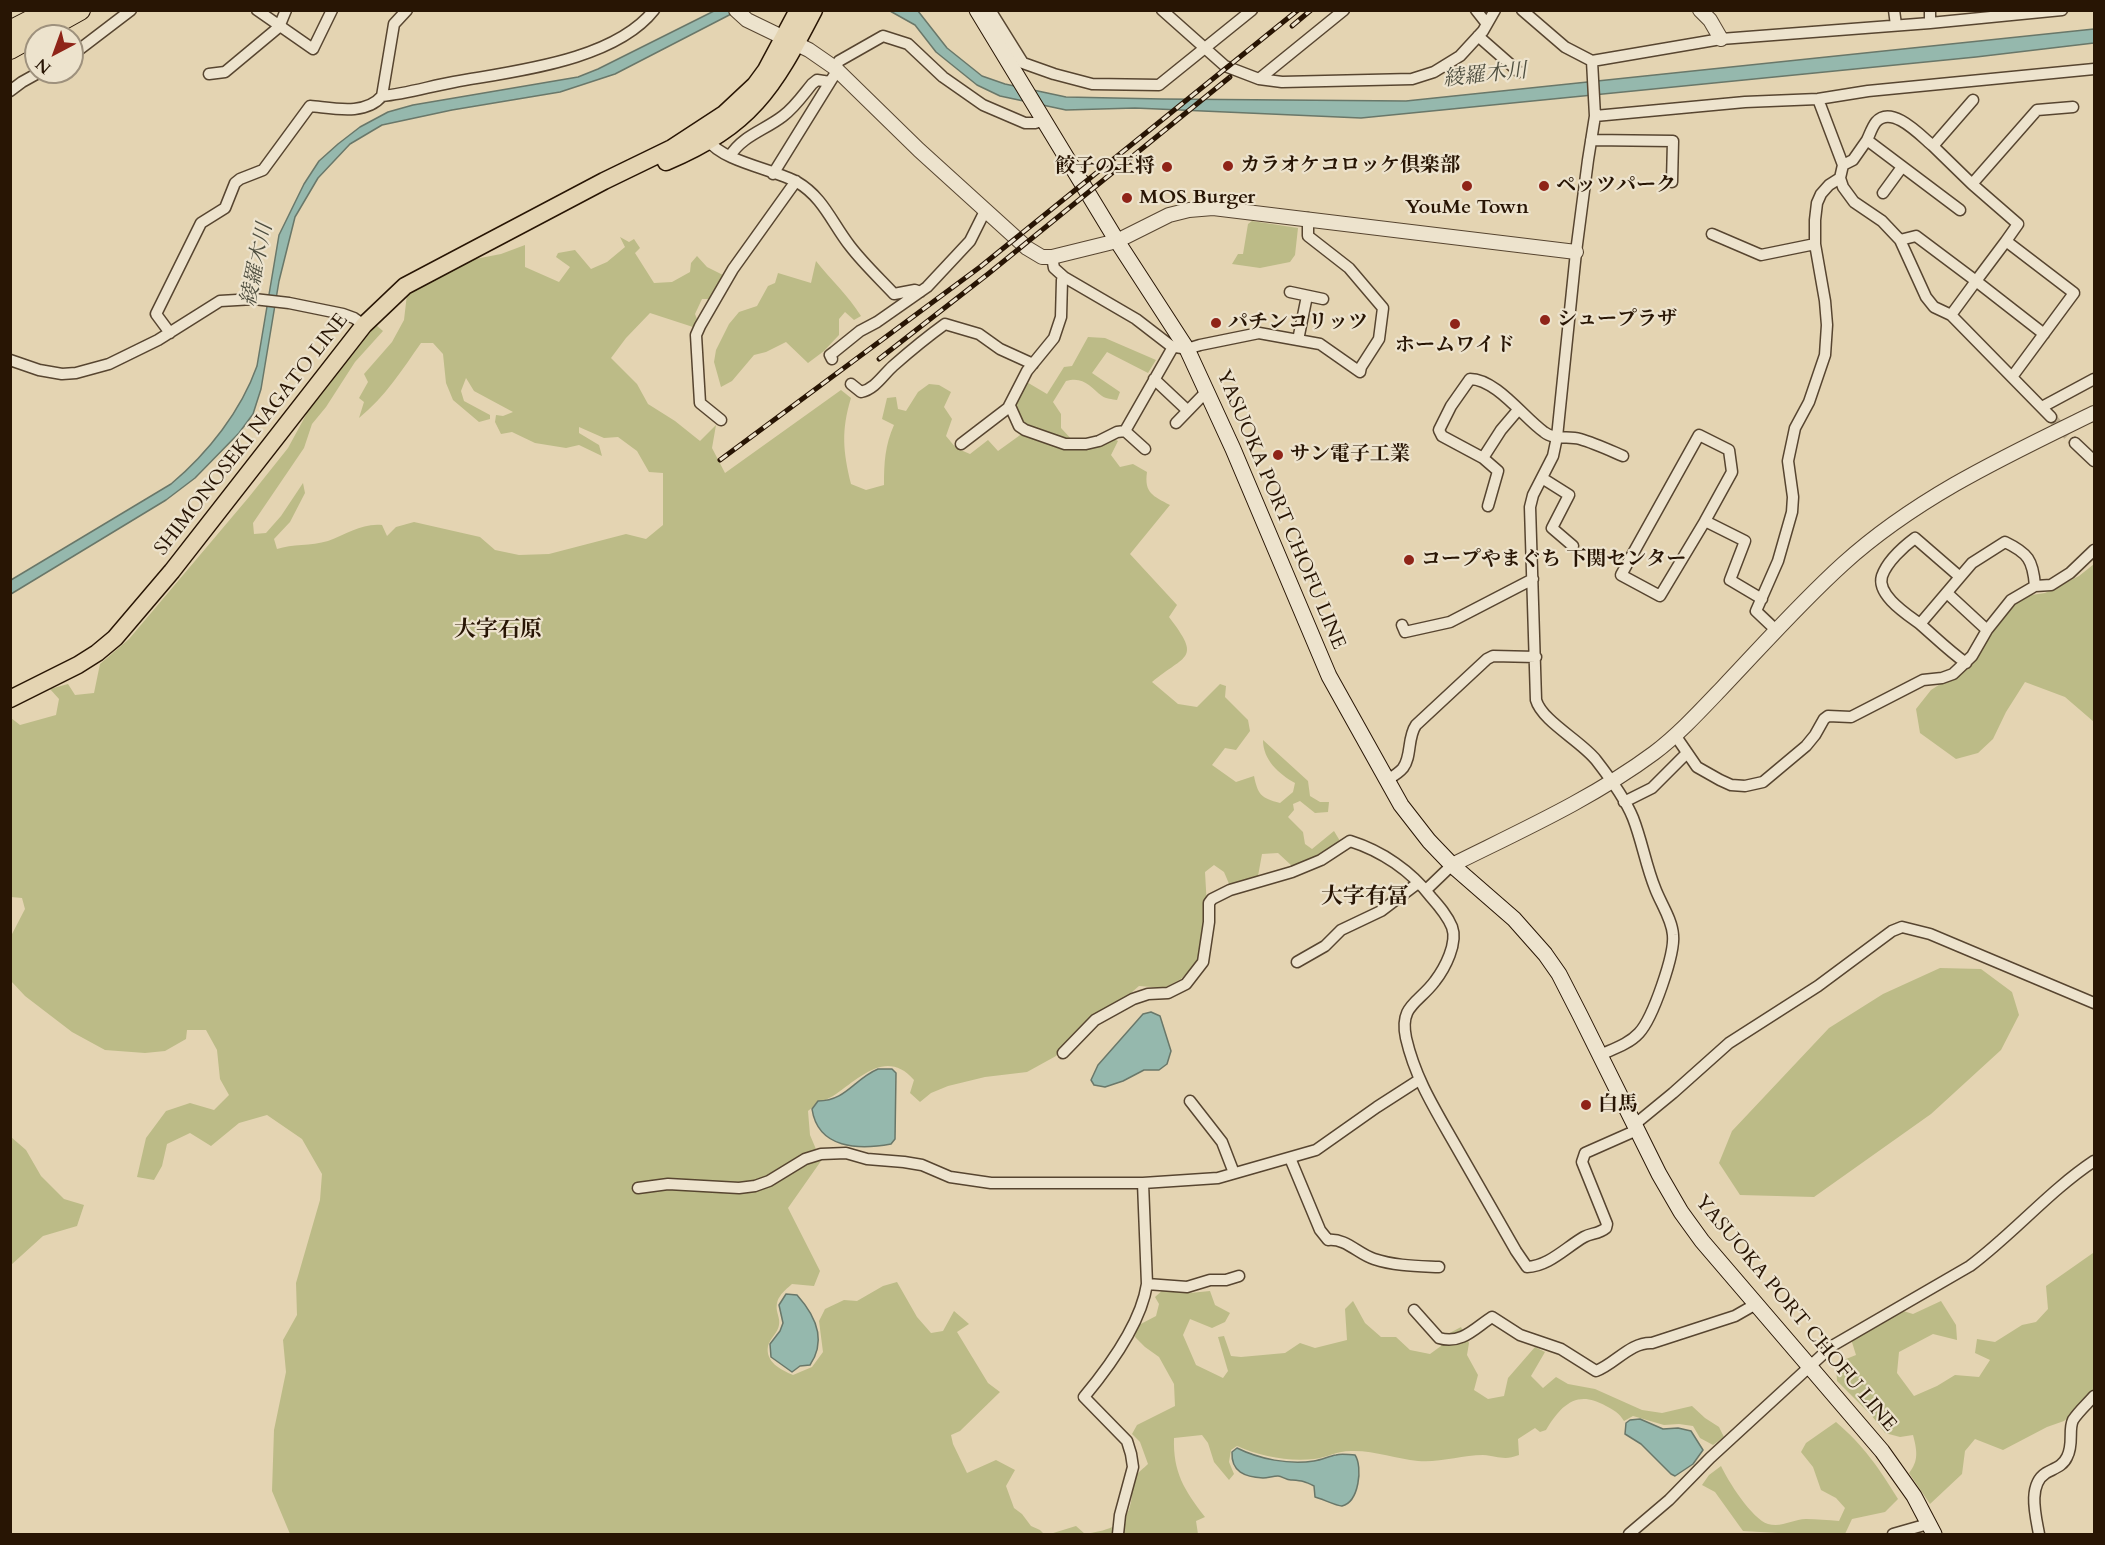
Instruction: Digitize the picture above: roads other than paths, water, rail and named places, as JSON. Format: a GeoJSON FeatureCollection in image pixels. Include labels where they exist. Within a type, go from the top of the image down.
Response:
{"type":"FeatureCollection","features":[{"type":"Feature","properties":{"kind":"highway"},"geometry":{"type":"LineString","coordinates":[[10,32],[51,10]]}},
{"type":"Feature","properties":{"kind":"highway"},"geometry":{"type":"LineString","coordinates":[[10,49],[80,10]]}},
{"type":"Feature","properties":{"kind":"main road","name":"SHIMONOSEKI NAGATO LINE"},"geometry":{"type":"LineString","coordinates":[[541,215],[677,157],[710,141],[742,118],[756,105],[776,79],[791,41],[798,10]]}},
{"type":"Feature","properties":{"kind":"main road","name":"SHIMONOSEKI NAGATO LINE"},"geometry":{"type":"LineString","coordinates":[[10,699],[78,665],[115,638],[172,571],[364,326],[405,286],[604,181],[672,148],[724,114],[755,85],[814,10]]}},
{"type":"Feature","properties":{"kind":"main road","name":"YASUOKA PORT CHOFU LINE"},"geometry":{"type":"LineString","coordinates":[[977,10],[1207,391],[1329,676],[1401,805],[1429,842],[1514,919],[1545,954],[1559,974],[1659,1174],[1681,1212],[1702,1241],[1882,1451],[1914,1496],[1931,1529]]}},
{"type":"Feature","properties":{"kind":"street"},"geometry":{"type":"LineString","coordinates":[[84,46],[131,10]]}},
{"type":"Feature","properties":{"kind":"street"},"geometry":{"type":"LineString","coordinates":[[257,10],[313,49],[332,10]]}},
{"type":"Feature","properties":{"kind":"street"},"geometry":{"type":"LineString","coordinates":[[209,74],[225,72],[279,27],[286,10]]}},
{"type":"Feature","properties":{"kind":"street"},"geometry":{"type":"LineString","coordinates":[[170,333],[156,314],[201,223],[225,208],[235,183],[264,170],[310,106],[357,110],[377,102],[382,96],[394,24],[407,10]]}},
{"type":"Feature","properties":{"kind":"street"},"geometry":{"type":"LineString","coordinates":[[382,96],[554,63],[614,42],[635,29],[654,10]]}},
{"type":"Feature","properties":{"kind":"street"},"geometry":{"type":"LineString","coordinates":[[736,10],[747,20],[791,41],[834,73],[985,211],[1034,254],[1042,258],[1118,241],[1169,215],[1213,208],[1576,252]]}},
{"type":"Feature","properties":{"kind":"street"},"geometry":{"type":"LineString","coordinates":[[990,10],[1023,63],[1092,84],[1159,85],[1252,10]]}},
{"type":"Feature","properties":{"kind":"street"},"geometry":{"type":"LineString","coordinates":[[1162,10],[1225,66],[1259,79],[1282,82],[1412,80],[1434,72],[1460,56],[1478,36],[1495,10]]}},
{"type":"Feature","properties":{"kind":"street"},"geometry":{"type":"LineString","coordinates":[[1259,79],[1344,10]]}},
{"type":"Feature","properties":{"kind":"street"},"geometry":{"type":"LineString","coordinates":[[1476,10],[1487,24]]}},
{"type":"Feature","properties":{"kind":"street"},"geometry":{"type":"LineString","coordinates":[[1522,10],[1565,47],[1592,61],[1721,39],[2062,10]]}},
{"type":"Feature","properties":{"kind":"street"},"geometry":{"type":"LineString","coordinates":[[1700,10],[1710,20],[1721,39]]}},
{"type":"Feature","properties":{"kind":"street"},"geometry":{"type":"LineString","coordinates":[[1894,10],[1896,25]]}},
{"type":"Feature","properties":{"kind":"street"},"geometry":{"type":"LineString","coordinates":[[1930,10],[1930,23]]}},
{"type":"Feature","properties":{"kind":"street"},"geometry":{"type":"LineString","coordinates":[[774,174],[834,73],[839,60],[883,36],[908,45],[943,77],[983,105],[1025,123],[1035,123],[1044,118]]}},
{"type":"Feature","properties":{"kind":"street"},"geometry":{"type":"LineString","coordinates":[[1478,36],[1519,72]]}},
{"type":"Feature","properties":{"kind":"street"},"geometry":{"type":"LineString","coordinates":[[1592,61],[1595,113],[1576,252],[1557,437],[1553,456],[1533,495],[1530,507],[1536,700],[1538,708],[1595,759],[1624,802],[1633,818],[1653,883],[1674,936],[1655,1005],[1644,1026],[1628,1042],[1599,1055]]}},
{"type":"Feature","properties":{"kind":"street"},"geometry":{"type":"LineString","coordinates":[[1595,113],[1818,99],[1868,91],[2094,69]]}},
{"type":"Feature","properties":{"kind":"street"},"geometry":{"type":"LineString","coordinates":[[730,156],[742,140],[767,127],[785,114],[817,80],[834,73]]}},
{"type":"Feature","properties":{"kind":"street"},"geometry":{"type":"LineString","coordinates":[[10,91],[24,81]]}},
{"type":"Feature","properties":{"kind":"street"},"geometry":{"type":"LineString","coordinates":[[1818,99],[1843,165],[1840,178],[1854,202],[1882,221],[1900,240],[1926,297],[1934,307],[1951,315],[2052,417]]}},
{"type":"Feature","properties":{"kind":"street"},"geometry":{"type":"LineString","coordinates":[[1933,146],[1973,100]]}},
{"type":"Feature","properties":{"kind":"street"},"geometry":{"type":"LineString","coordinates":[[1972,184],[2037,110],[2073,107]]}},
{"type":"Feature","properties":{"kind":"street"},"geometry":{"type":"LineString","coordinates":[[1843,165],[1853,160],[1877,121],[1886,117],[1900,119],[2018,224],[1951,315]]}},
{"type":"Feature","properties":{"kind":"street"},"geometry":{"type":"LineString","coordinates":[[1591,140],[1672,141],[1672,182]]}},
{"type":"Feature","properties":{"kind":"street"},"geometry":{"type":"LineString","coordinates":[[1867,140],[1960,210]]}},
{"type":"Feature","properties":{"kind":"street"},"geometry":{"type":"LineString","coordinates":[[710,141],[713,147],[730,156],[796,182],[812,193],[822,204],[848,244],[894,294],[915,290],[920,292]]}},
{"type":"Feature","properties":{"kind":"street"},"geometry":{"type":"LineString","coordinates":[[1883,193],[1902,166]]}},
{"type":"Feature","properties":{"kind":"street"},"geometry":{"type":"LineString","coordinates":[[1776,630],[1756,611],[1778,561],[1792,512],[1793,496],[1788,461],[1795,428],[1809,402],[1825,355],[1827,325],[1825,301],[1815,244],[1817,202],[1829,185],[1840,178]]}},
{"type":"Feature","properties":{"kind":"street"},"geometry":{"type":"LineString","coordinates":[[722,420],[700,403],[696,335],[733,269],[796,182]]}},
{"type":"Feature","properties":{"kind":"street"},"geometry":{"type":"LineString","coordinates":[[832,359],[830,355],[834,351],[860,331],[877,322],[927,287],[970,241],[985,211]]}},
{"type":"Feature","properties":{"kind":"street"},"geometry":{"type":"LineString","coordinates":[[1125,431],[1154,379],[1180,348],[1259,333],[1320,344],[1360,372],[1379,339],[1383,308],[1350,268],[1308,236],[1308,218]]}},
{"type":"Feature","properties":{"kind":"street"},"geometry":{"type":"LineString","coordinates":[[1713,234],[1761,255],[1815,244]]}},
{"type":"Feature","properties":{"kind":"street"},"geometry":{"type":"LineString","coordinates":[[1900,240],[1916,236],[2044,334]]}},
{"type":"Feature","properties":{"kind":"street"},"geometry":{"type":"LineString","coordinates":[[2006,241],[2073,293],[2012,377]]}},
{"type":"Feature","properties":{"kind":"street"},"geometry":{"type":"LineString","coordinates":[[1052,257],[1054,268],[1064,277],[1180,348]]}},
{"type":"Feature","properties":{"kind":"street"},"geometry":{"type":"LineString","coordinates":[[961,444],[1010,406],[1027,371],[1050,345],[1059,328],[1064,277]]}},
{"type":"Feature","properties":{"kind":"street"},"geometry":{"type":"LineString","coordinates":[[1290,292],[1323,299]]}},
{"type":"Feature","properties":{"kind":"street"},"geometry":{"type":"LineString","coordinates":[[1298,340],[1307,296]]}},
{"type":"Feature","properties":{"kind":"street"},"geometry":{"type":"LineString","coordinates":[[10,360],[52,374],[76,373],[108,364],[170,333],[220,302],[254,299],[289,303],[343,314],[354,318],[364,326]]}},
{"type":"Feature","properties":{"kind":"street"},"geometry":{"type":"LineString","coordinates":[[851,384],[861,392],[866,391],[945,324],[979,334],[1000,349],[1033,364]]}},
{"type":"Feature","properties":{"kind":"street"},"geometry":{"type":"LineString","coordinates":[[1154,379],[1187,410]]}},
{"type":"Feature","properties":{"kind":"street"},"geometry":{"type":"LineString","coordinates":[[1488,506],[1498,471],[1483,458],[1442,436],[1439,430],[1451,406],[1470,379],[1475,379],[1493,388],[1511,401],[1546,434],[1579,439],[1603,453],[1623,456]]}},
{"type":"Feature","properties":{"kind":"street"},"geometry":{"type":"LineString","coordinates":[[2042,407],[2094,379]]}},
{"type":"Feature","properties":{"kind":"street"},"geometry":{"type":"LineString","coordinates":[[1176,423],[1207,391]]}},
{"type":"Feature","properties":{"kind":"street"},"geometry":{"type":"LineString","coordinates":[[1010,406],[1019,426],[1065,444],[1086,444],[1125,431]]}},
{"type":"Feature","properties":{"kind":"street"},"geometry":{"type":"LineString","coordinates":[[1483,458],[1501,430],[1518,410]]}},
{"type":"Feature","properties":{"kind":"street"},"geometry":{"type":"LineString","coordinates":[[1297,962],[1325,946],[1341,930],[1371,917],[1452,865],[1612,782],[1675,735],[1776,630],[1845,563],[1910,512],[1970,475],[2094,412]]}},
{"type":"Feature","properties":{"kind":"street"},"geometry":{"type":"LineString","coordinates":[[1125,431],[1145,449]]}},
{"type":"Feature","properties":{"kind":"street"},"geometry":{"type":"LineString","coordinates":[[1700,435],[1729,450],[1732,472],[1705,521],[1660,596],[1622,575],[1700,435]]}},
{"type":"Feature","properties":{"kind":"street"},"geometry":{"type":"LineString","coordinates":[[2075,443],[2094,461]]}},
{"type":"Feature","properties":{"kind":"street"},"geometry":{"type":"LineString","coordinates":[[1542,478],[1569,495],[1552,528],[1573,546]]}},
{"type":"Feature","properties":{"kind":"street"},"geometry":{"type":"LineString","coordinates":[[1705,521],[1745,541],[1730,580],[1762,599]]}},
{"type":"Feature","properties":{"kind":"street"},"geometry":{"type":"LineString","coordinates":[[1960,577],[1915,538],[1899,551],[1882,576],[1881,582],[1889,598],[1906,615],[1966,663]]}},
{"type":"Feature","properties":{"kind":"street"},"geometry":{"type":"LineString","coordinates":[[1920,624],[1972,562],[2005,542],[2019,549],[2034,567],[2035,586]]}},
{"type":"Feature","properties":{"kind":"street"},"geometry":{"type":"LineString","coordinates":[[1675,735],[1697,767],[1720,780],[1731,785],[1755,785],[1763,782],[1806,746],[1828,716],[1851,717],[1923,680],[1953,674],[1966,663],[1987,630],[2011,600],[2035,586],[2051,585],[2070,573],[2094,550]]}},
{"type":"Feature","properties":{"kind":"street"},"geometry":{"type":"LineString","coordinates":[[1402,625],[1405,632],[1450,622],[1533,579]]}},
{"type":"Feature","properties":{"kind":"street"},"geometry":{"type":"LineString","coordinates":[[1947,593],[1987,630]]}},
{"type":"Feature","properties":{"kind":"street"},"geometry":{"type":"LineString","coordinates":[[1386,780],[1399,771],[1406,762],[1412,730],[1416,725],[1487,659],[1493,656],[1536,657]]}},
{"type":"Feature","properties":{"kind":"street"},"geometry":{"type":"LineString","coordinates":[[1624,802],[1652,788],[1687,753]]}},
{"type":"Feature","properties":{"kind":"street"},"geometry":{"type":"LineString","coordinates":[[1063,1053],[1095,1020],[1133,999],[1148,994],[1167,993],[1186,984],[1203,962],[1209,922],[1209,903],[1212,899],[1321,860],[1350,841],[1391,859],[1422,886],[1446,915],[1452,928],[1453,942],[1446,962],[1435,982],[1412,1002],[1404,1022],[1419,1080],[1527,1267],[1546,1263],[1585,1236],[1601,1232],[1606,1228],[1607,1224],[1582,1162],[1585,1153],[1635,1127],[1729,1043],[1818,986],[1887,935],[1902,927],[1930,934],[2094,1003]]}},
{"type":"Feature","properties":{"kind":"street"},"geometry":{"type":"LineString","coordinates":[[638,1188],[668,1184],[739,1188],[755,1186],[769,1181],[805,1159],[821,1154],[846,1153],[867,1159],[922,1165],[950,1177],[991,1184],[1143,1183],[1218,1178],[1316,1150],[1419,1080]]}},
{"type":"Feature","properties":{"kind":"street"},"geometry":{"type":"LineString","coordinates":[[1190,1101],[1222,1142],[1234,1173]]}},
{"type":"Feature","properties":{"kind":"street"},"geometry":{"type":"LineString","coordinates":[[1290,1158],[1320,1230],[1328,1240],[1336,1239],[1371,1258],[1395,1265],[1439,1267]]}},
{"type":"Feature","properties":{"kind":"street"},"geometry":{"type":"LineString","coordinates":[[1629,1534],[1669,1500],[1832,1346],[1970,1266],[2059,1186],[2094,1161]]}},
{"type":"Feature","properties":{"kind":"street"},"geometry":{"type":"LineString","coordinates":[[1118,1534],[1120,1515],[1133,1467],[1131,1454],[1127,1441],[1084,1397],[1113,1361],[1145,1298],[1147,1284],[1143,1183]]}},
{"type":"Feature","properties":{"kind":"street"},"geometry":{"type":"LineString","coordinates":[[1147,1284],[1187,1287],[1210,1280],[1226,1280],[1239,1276]]}},
{"type":"Feature","properties":{"kind":"street"},"geometry":{"type":"LineString","coordinates":[[1414,1310],[1439,1338],[1444,1340],[1470,1335],[1492,1317],[1508,1330],[1561,1348],[1596,1371],[1645,1343],[1652,1343],[1736,1316],[1756,1304]]}},
{"type":"Feature","properties":{"kind":"street"},"geometry":{"type":"LineString","coordinates":[[2039,1534],[2034,1495],[2038,1482],[2042,1476],[2066,1460],[2072,1446],[2073,1420],[2094,1396]]}},
{"type":"Feature","properties":{"kind":"street"},"geometry":{"type":"LineString","coordinates":[[1893,1534],[1931,1529]]}},
{"type":"Feature","properties":{"kind":"water"},"geometry":{"type":"Polygon","coordinates":[[[714,11],[737,11],[615,74],[560,92],[452,110],[382,125],[350,144],[318,178],[295,217],[279,281],[261,389],[253,414],[239,433],[195,478],[166,500],[11,594],[11,580],[171,484],[198,459],[233,415],[257,366],[279,235],[304,184],[319,161],[338,144],[360,127],[388,112],[413,105],[578,77],[714,11]]]}},
{"type":"Feature","properties":{"kind":"water"},"geometry":{"type":"Polygon","coordinates":[[[890,11],[918,11],[947,48],[982,76],[1005,84],[1066,97],[1406,101],[2094,29],[2094,43],[1976,57],[1361,118],[1135,108],[1066,110],[1000,96],[977,85],[936,52],[915,25],[890,11]]]}},
{"type":"Feature","properties":{"kind":"water"},"geometry":{"type":"Polygon","coordinates":[[[1151,1012],[1160,1016],[1171,1051],[1167,1064],[1159,1070],[1144,1070],[1105,1087],[1094,1085],[1091,1080],[1098,1065],[1143,1014],[1151,1012]]]}},
{"type":"Feature","properties":{"kind":"water"},"geometry":{"type":"Polygon","coordinates":[[[878,1069],[892,1069],[896,1073],[895,1139],[891,1144],[866,1147],[842,1144],[831,1139],[822,1132],[812,1109],[818,1101],[843,1094],[878,1069]]]}},
{"type":"Feature","properties":{"kind":"water"},"geometry":{"type":"Polygon","coordinates":[[[786,1294],[797,1295],[809,1311],[814,1319],[818,1337],[818,1346],[810,1365],[800,1366],[792,1372],[771,1357],[770,1344],[783,1323],[779,1305],[786,1294]]]}},
{"type":"Feature","properties":{"kind":"water"},"geometry":{"type":"Polygon","coordinates":[[[1640,1419],[1663,1429],[1678,1428],[1691,1431],[1703,1450],[1693,1464],[1675,1476],[1641,1444],[1625,1434],[1626,1423],[1640,1419]]]}},
{"type":"Feature","properties":{"kind":"water"},"geometry":{"type":"Polygon","coordinates":[[[1237,1448],[1264,1458],[1284,1462],[1304,1462],[1338,1454],[1355,1455],[1359,1467],[1356,1491],[1348,1503],[1340,1506],[1315,1497],[1314,1486],[1305,1482],[1280,1476],[1263,1478],[1245,1475],[1237,1469],[1232,1459],[1232,1452],[1237,1448]]]}},
{"type":"Feature","properties":{"kind":"tunnel"},"geometry":{"type":"LineString","coordinates":[[2051,417],[2075,443]]}},
{"type":"Feature","properties":{"kind":"railway"},"geometry":{"type":"LineString","coordinates":[[720,460],[980,267],[1298,10]]}},
{"type":"Feature","properties":{"kind":"railway"},"geometry":{"type":"LineString","coordinates":[[1292,26],[1311,10]]}},
{"type":"Feature","properties":{"kind":"railway"},"geometry":{"type":"LineString","coordinates":[[879,359],[988,274],[1230,77]]}},
{"type":"Feature","properties":{"kind":"place","name":"カラオケコロッケ倶楽部"},"geometry":{"type":"Point","coordinates":[1228,166]}},
{"type":"Feature","properties":{"kind":"place","name":"餃子の王将"},"geometry":{"type":"Point","coordinates":[1167,167]}},
{"type":"Feature","properties":{"kind":"place","name":"YouMe Town"},"geometry":{"type":"Point","coordinates":[1467,186]}},
{"type":"Feature","properties":{"kind":"place","name":"ペッツパーク"},"geometry":{"type":"Point","coordinates":[1544,186]}},
{"type":"Feature","properties":{"kind":"place","name":"MOS Burger"},"geometry":{"type":"Point","coordinates":[1127,198]}},
{"type":"Feature","properties":{"kind":"place","name":"シュープラザ"},"geometry":{"type":"Point","coordinates":[1545,320]}},
{"type":"Feature","properties":{"kind":"place","name":"パチンコリッツ"},"geometry":{"type":"Point","coordinates":[1216,323]}},
{"type":"Feature","properties":{"kind":"place","name":"ホームワイド"},"geometry":{"type":"Point","coordinates":[1455,324]}},
{"type":"Feature","properties":{"kind":"place","name":"サン電子工業"},"geometry":{"type":"Point","coordinates":[1278,455]}},
{"type":"Feature","properties":{"kind":"place","name":"コープやまぐち 下関センター"},"geometry":{"type":"Point","coordinates":[1409,560]}},
{"type":"Feature","properties":{"kind":"place","name":"白馬"},"geometry":{"type":"Point","coordinates":[1586,1105]}},
{"type":"Feature","properties":{"kind":"district","name":"大字石原"},"geometry":{"type":"Point","coordinates":[498,631]}},
{"type":"Feature","properties":{"kind":"district","name":"大字有冨"},"geometry":{"type":"Point","coordinates":[1365,898]}},
{"type":"Feature","properties":{"kind":"water label","name":"綾羅木川"},"geometry":{"type":"Point","coordinates":[1485,76]}},
{"type":"Feature","properties":{"kind":"water label","name":"綾羅木川"},"geometry":{"type":"Point","coordinates":[258,265]}}]}
